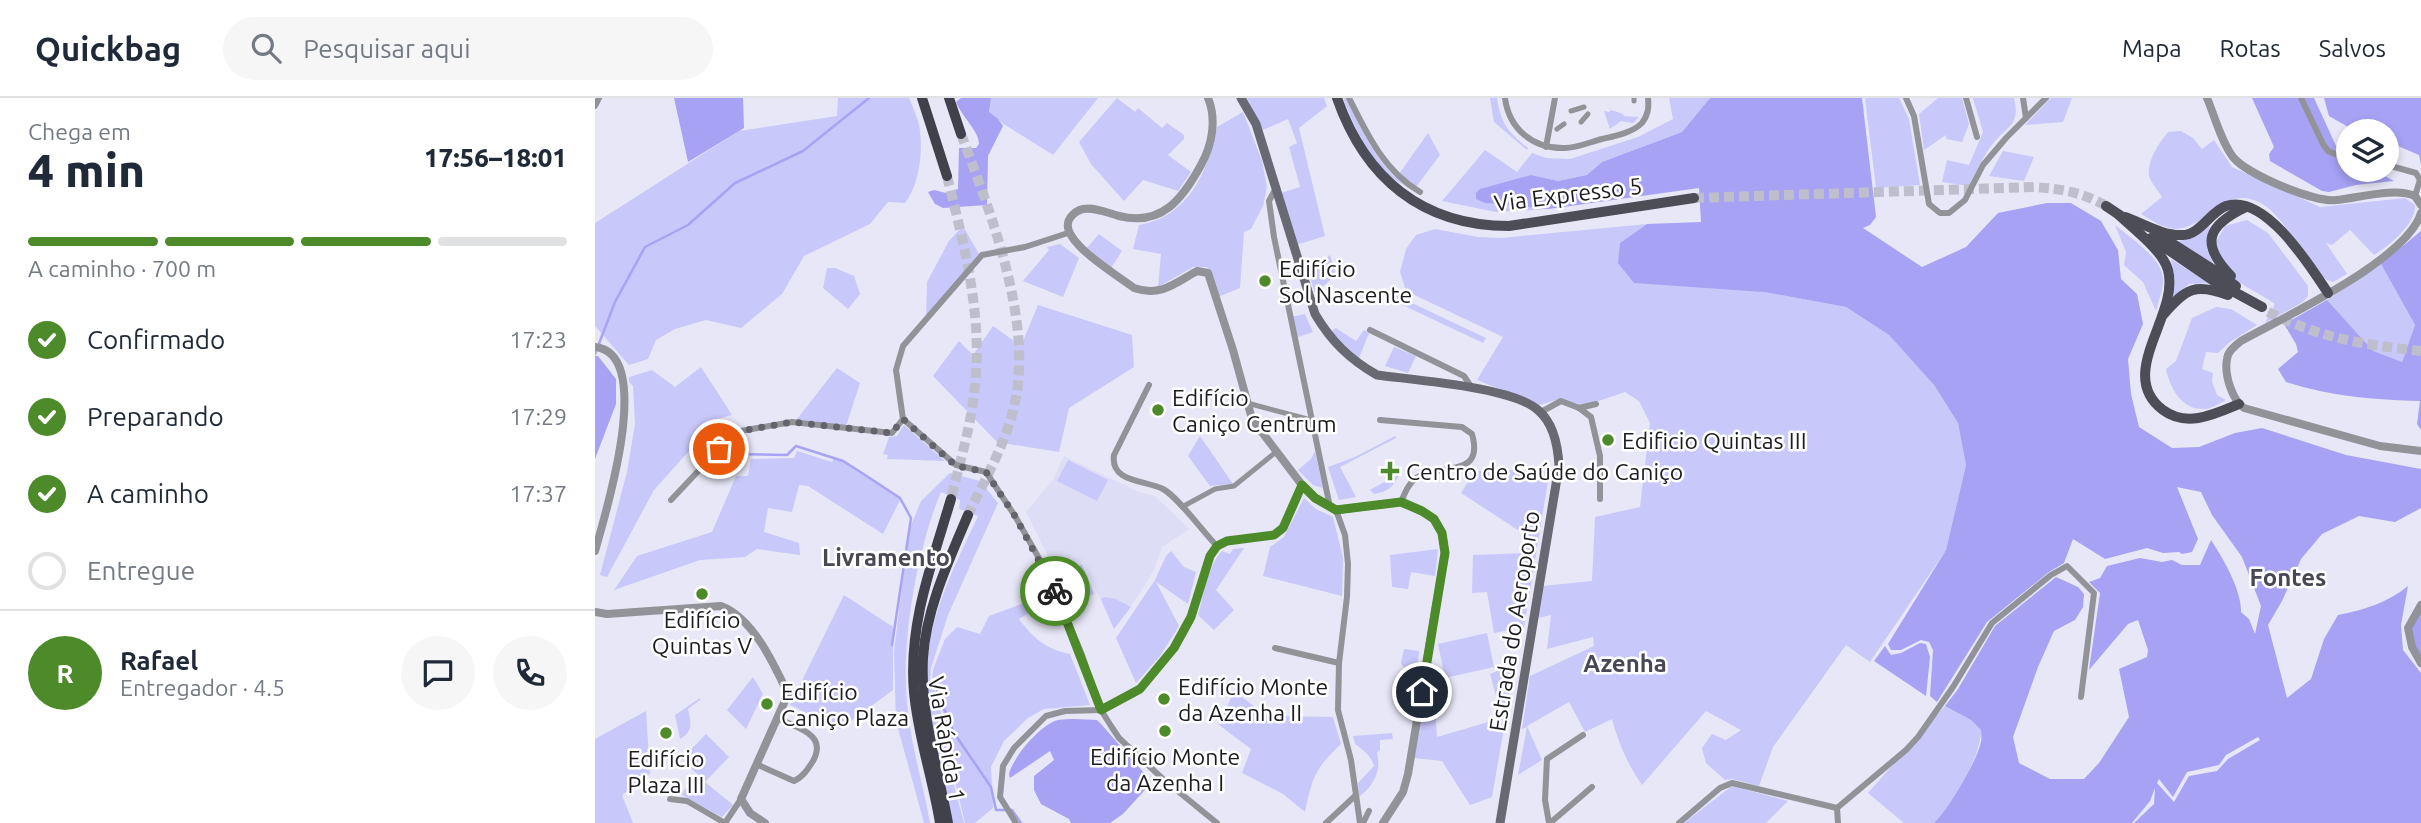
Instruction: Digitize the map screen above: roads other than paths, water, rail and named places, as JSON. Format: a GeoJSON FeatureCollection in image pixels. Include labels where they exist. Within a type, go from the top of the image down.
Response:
{"type":"FeatureCollection","features":[{"type":"Feature","properties":{"kind":"highway"},"geometry":{"type":"LineString","coordinates":[[922,98],[947,176]]}},
{"type":"Feature","properties":{"kind":"highway"},"geometry":{"type":"LineString","coordinates":[[949,98],[961,134]]}},
{"type":"Feature","properties":{"kind":"highway","name":"Via Rápida 1"},"geometry":{"type":"LineString","coordinates":[[940,823],[917,718],[913,659],[921,597],[951,499]]}},
{"type":"Feature","properties":{"kind":"highway","name":"Via Rápida 1"},"geometry":{"type":"LineString","coordinates":[[949,823],[926,717],[923,657],[935,600],[968,515]]}},
{"type":"Feature","properties":{"kind":"main road"},"geometry":{"type":"LineString","coordinates":[[1241,98],[1256,124],[1315,314],[1340,349],[1377,375],[1510,395],[1524,400],[1541,412]]}},
{"type":"Feature","properties":{"kind":"main road","name":"Via Expresso 5"},"geometry":{"type":"LineString","coordinates":[[1337,98],[1360,146],[1382,175],[1417,204],[1448,218],[1482,225],[1522,225],[1694,198]]}},
{"type":"Feature","properties":{"kind":"main road"},"geometry":{"type":"LineString","coordinates":[[2106,206],[2214,281],[2265,309]]}},
{"type":"Feature","properties":{"kind":"main road"},"geometry":{"type":"LineString","coordinates":[[2119,215],[2179,236],[2189,234],[2226,206],[2247,206],[2260,211],[2274,223],[2328,293]]}},
{"type":"Feature","properties":{"kind":"main road"},"geometry":{"type":"LineString","coordinates":[[2247,206],[2218,224],[2213,232],[2212,247],[2218,262],[2265,309]]}},
{"type":"Feature","properties":{"kind":"main road"},"geometry":{"type":"LineString","coordinates":[[2119,215],[2161,255],[2168,267],[2170,286],[2145,368],[2147,388],[2154,401],[2163,411],[2182,419],[2202,418],[2239,404]]}},
{"type":"Feature","properties":{"kind":"main road"},"geometry":{"type":"LineString","coordinates":[[2162,316],[2185,293],[2203,288],[2265,309]]}},
{"type":"Feature","properties":{"kind":"main road","name":"Estrada do Aeroporto"},"geometry":{"type":"LineString","coordinates":[[1500,823],[1559,466],[1559,454],[1552,429],[1541,412]]}},
{"type":"Feature","properties":{"kind":"street"},"geometry":{"type":"LineString","coordinates":[[595,106],[599,98]]}},
{"type":"Feature","properties":{"kind":"street"},"geometry":{"type":"LineString","coordinates":[[1208,98],[1212,110],[1209,150],[1185,192],[1169,209],[1147,218],[1128,218],[1094,209],[1081,209],[1072,215],[1067,223],[1068,233],[1075,243],[1133,288],[1154,293],[1197,271],[1208,273],[1252,419],[1302,485],[1333,509],[1401,502],[1434,519],[1442,533],[1445,553],[1408,774],[1403,792],[1383,823]]}},
{"type":"Feature","properties":{"kind":"street"},"geometry":{"type":"LineString","coordinates":[[1349,98],[1386,165],[1408,186],[1420,192]]}},
{"type":"Feature","properties":{"kind":"street"},"geometry":{"type":"LineString","coordinates":[[1505,98],[1509,115],[1517,129],[1529,139],[1546,147],[1567,148],[1631,130],[1647,116],[1648,98]]}},
{"type":"Feature","properties":{"kind":"street"},"geometry":{"type":"LineString","coordinates":[[1546,147],[1555,98]]}},
{"type":"Feature","properties":{"kind":"street"},"geometry":{"type":"LineString","coordinates":[[1906,98],[1913,116],[1929,204],[1940,213],[1949,213],[1965,200],[1983,165],[2046,98]]}},
{"type":"Feature","properties":{"kind":"street"},"geometry":{"type":"LineString","coordinates":[[1966,98],[1977,137]]}},
{"type":"Feature","properties":{"kind":"street"},"geometry":{"type":"LineString","coordinates":[[2023,98],[2026,118]]}},
{"type":"Feature","properties":{"kind":"street"},"geometry":{"type":"LineString","coordinates":[[2207,98],[2232,156],[2245,167],[2266,178],[2309,198],[2325,201],[2400,192],[2416,196]]}},
{"type":"Feature","properties":{"kind":"street"},"geometry":{"type":"LineString","coordinates":[[2301,98],[2323,145],[2336,154]]}},
{"type":"Feature","properties":{"kind":"street"},"geometry":{"type":"LineString","coordinates":[[1571,111],[1584,107]]}},
{"type":"Feature","properties":{"kind":"street"},"geometry":{"type":"LineString","coordinates":[[1581,122],[1588,114]]}},
{"type":"Feature","properties":{"kind":"street"},"geometry":{"type":"LineString","coordinates":[[1557,128],[1564,124]]}},
{"type":"Feature","properties":{"kind":"street"},"geometry":{"type":"LineString","coordinates":[[2399,168],[2416,173],[2420,180],[2416,196],[2421,205]]}},
{"type":"Feature","properties":{"kind":"street"},"geometry":{"type":"LineString","coordinates":[[1276,187],[1269,201],[1271,215],[1311,421],[1333,509],[1345,535],[1347,597],[1339,663],[1338,710],[1351,760],[1361,823]]}},
{"type":"Feature","properties":{"kind":"street"},"geometry":{"type":"LineString","coordinates":[[2421,213],[2410,233],[2371,268],[2241,341],[2231,350],[2227,359],[2227,371],[2234,396],[2239,404],[2251,410],[2380,446],[2421,451]]}},
{"type":"Feature","properties":{"kind":"street"},"geometry":{"type":"LineString","coordinates":[[1068,233],[1025,247],[982,255],[903,346],[896,370],[903,419],[956,466],[986,472],[1049,576],[1101,710],[1119,738],[1163,779],[1217,823]]}},
{"type":"Feature","properties":{"kind":"street"},"geometry":{"type":"LineString","coordinates":[[1370,330],[1464,376],[1472,388]]}},
{"type":"Feature","properties":{"kind":"street"},"geometry":{"type":"LineString","coordinates":[[595,347],[603,348],[616,357],[622,372],[624,426],[608,507],[595,551]]}},
{"type":"Feature","properties":{"kind":"street"},"geometry":{"type":"LineString","coordinates":[[1149,385],[1112,462],[1126,479],[1151,483],[1167,490],[1217,546]]}},
{"type":"Feature","properties":{"kind":"street"},"geometry":{"type":"LineString","coordinates":[[1541,412],[1561,401],[1590,415],[1600,456],[1600,499]]}},
{"type":"Feature","properties":{"kind":"street"},"geometry":{"type":"LineString","coordinates":[[1247,403],[1311,421]]}},
{"type":"Feature","properties":{"kind":"street"},"geometry":{"type":"LineString","coordinates":[[1579,408],[1596,404]]}},
{"type":"Feature","properties":{"kind":"street"},"geometry":{"type":"LineString","coordinates":[[671,500],[735,432],[792,422],[892,433],[903,419]]}},
{"type":"Feature","properties":{"kind":"street"},"geometry":{"type":"LineString","coordinates":[[1380,420],[1462,427],[1472,434],[1476,446],[1471,459],[1463,466],[1417,477],[1406,489],[1401,502]]}},
{"type":"Feature","properties":{"kind":"street"},"geometry":{"type":"LineString","coordinates":[[1182,507],[1215,489],[1234,486],[1276,452]]}},
{"type":"Feature","properties":{"kind":"street"},"geometry":{"type":"LineString","coordinates":[[1016,823],[1000,797],[1003,766],[1013,748],[1046,716],[1065,711],[1101,710],[1140,689],[1174,648],[1191,617],[1210,556],[1217,546],[1227,541],[1274,535],[1283,528],[1302,485]]}},
{"type":"Feature","properties":{"kind":"street"},"geometry":{"type":"LineString","coordinates":[[1837,823],[1837,808],[1906,750],[1953,687],[1992,623],[2051,575],[2067,566],[2094,593],[2081,697]]}},
{"type":"Feature","properties":{"kind":"street"},"geometry":{"type":"LineString","coordinates":[[2421,605],[2408,628],[2412,647],[2421,663]]}},
{"type":"Feature","properties":{"kind":"street"},"geometry":{"type":"LineString","coordinates":[[595,612],[628,613],[721,606],[735,611],[764,647],[788,694],[741,799],[725,823],[687,801],[670,799]]}},
{"type":"Feature","properties":{"kind":"street"},"geometry":{"type":"LineString","coordinates":[[1275,648],[1339,663]]}},
{"type":"Feature","properties":{"kind":"street"},"geometry":{"type":"LineString","coordinates":[[757,764],[795,781],[808,769],[817,754],[818,746],[813,737],[777,718]]}},
{"type":"Feature","properties":{"kind":"street"},"geometry":{"type":"LineString","coordinates":[[1583,735],[1547,760],[1545,800],[1550,823],[1593,787]]}},
{"type":"Feature","properties":{"kind":"street"},"geometry":{"type":"LineString","coordinates":[[1679,823],[1720,788],[1732,783],[1837,808]]}},
{"type":"Feature","properties":{"kind":"street"},"geometry":{"type":"LineString","coordinates":[[1326,823],[1355,796]]}},
{"type":"Feature","properties":{"kind":"street"},"geometry":{"type":"LineString","coordinates":[[741,799],[750,813],[765,823]]}},
{"type":"Feature","properties":{"kind":"street"},"geometry":{"type":"LineString","coordinates":[[1361,823],[1369,811]]}},
{"type":"Feature","properties":{"kind":"waterway"},"geometry":{"type":"LineString","coordinates":[[595,354],[615,302],[645,247],[688,225],[735,183],[803,151],[869,98]]}},
{"type":"Feature","properties":{"kind":"waterway"},"geometry":{"type":"LineString","coordinates":[[729,454],[787,455],[796,446],[843,461],[900,498],[911,518],[892,645]]}},
{"type":"Feature","properties":{"kind":"waterway"},"geometry":{"type":"LineString","coordinates":[[937,691],[954,733],[991,787],[996,810],[1012,810],[1021,823]]}},
{"type":"Feature","properties":{"kind":"tunnel"},"geometry":{"type":"LineString","coordinates":[[961,134],[1006,266],[1018,336],[1019,370],[1015,402],[1007,431],[968,515]]}},
{"type":"Feature","properties":{"kind":"tunnel"},"geometry":{"type":"LineString","coordinates":[[947,176],[971,284],[977,339],[972,407],[951,499]]}},
{"type":"Feature","properties":{"kind":"tunnel"},"geometry":{"type":"LineString","coordinates":[[1694,198],[2034,187],[2071,192],[2106,206]]}},
{"type":"Feature","properties":{"kind":"tunnel"},"geometry":{"type":"LineString","coordinates":[[2268,312],[2343,339],[2421,351]]}},
{"type":"Feature","properties":{"kind":"place","name":"Edifício Sol Nascente"},"geometry":{"type":"Point","coordinates":[1265,281]}},
{"type":"Feature","properties":{"kind":"place","name":"Edifício Caniço Centrum"},"geometry":{"type":"Point","coordinates":[1158,410]}},
{"type":"Feature","properties":{"kind":"place","name":"Edificio Quintas III"},"geometry":{"type":"Point","coordinates":[1608,440]}},
{"type":"Feature","properties":{"kind":"place","name":"Centro de Saúde do Caniço"},"geometry":{"type":"Point","coordinates":[1390,471]}},
{"type":"Feature","properties":{"kind":"place","name":"Edifício Quintas V"},"geometry":{"type":"Point","coordinates":[702,594]}},
{"type":"Feature","properties":{"kind":"place","name":"Edifício Monte da Azenha II"},"geometry":{"type":"Point","coordinates":[1164,699]}},
{"type":"Feature","properties":{"kind":"place","name":"Edifício Caniço Plaza"},"geometry":{"type":"Point","coordinates":[767,704]}},
{"type":"Feature","properties":{"kind":"place","name":"Edifício Monte da Azenha I"},"geometry":{"type":"Point","coordinates":[1165,731]}},
{"type":"Feature","properties":{"kind":"place","name":"Edifício Plaza III"},"geometry":{"type":"Point","coordinates":[666,733]}},
{"type":"Feature","properties":{"kind":"district","name":"Livramento"},"geometry":{"type":"Point","coordinates":[886,557]}},
{"type":"Feature","properties":{"kind":"district","name":"Fontes"},"geometry":{"type":"Point","coordinates":[2288,577]}},
{"type":"Feature","properties":{"kind":"district","name":"Azenha"},"geometry":{"type":"Point","coordinates":[1625,663]}}]}
